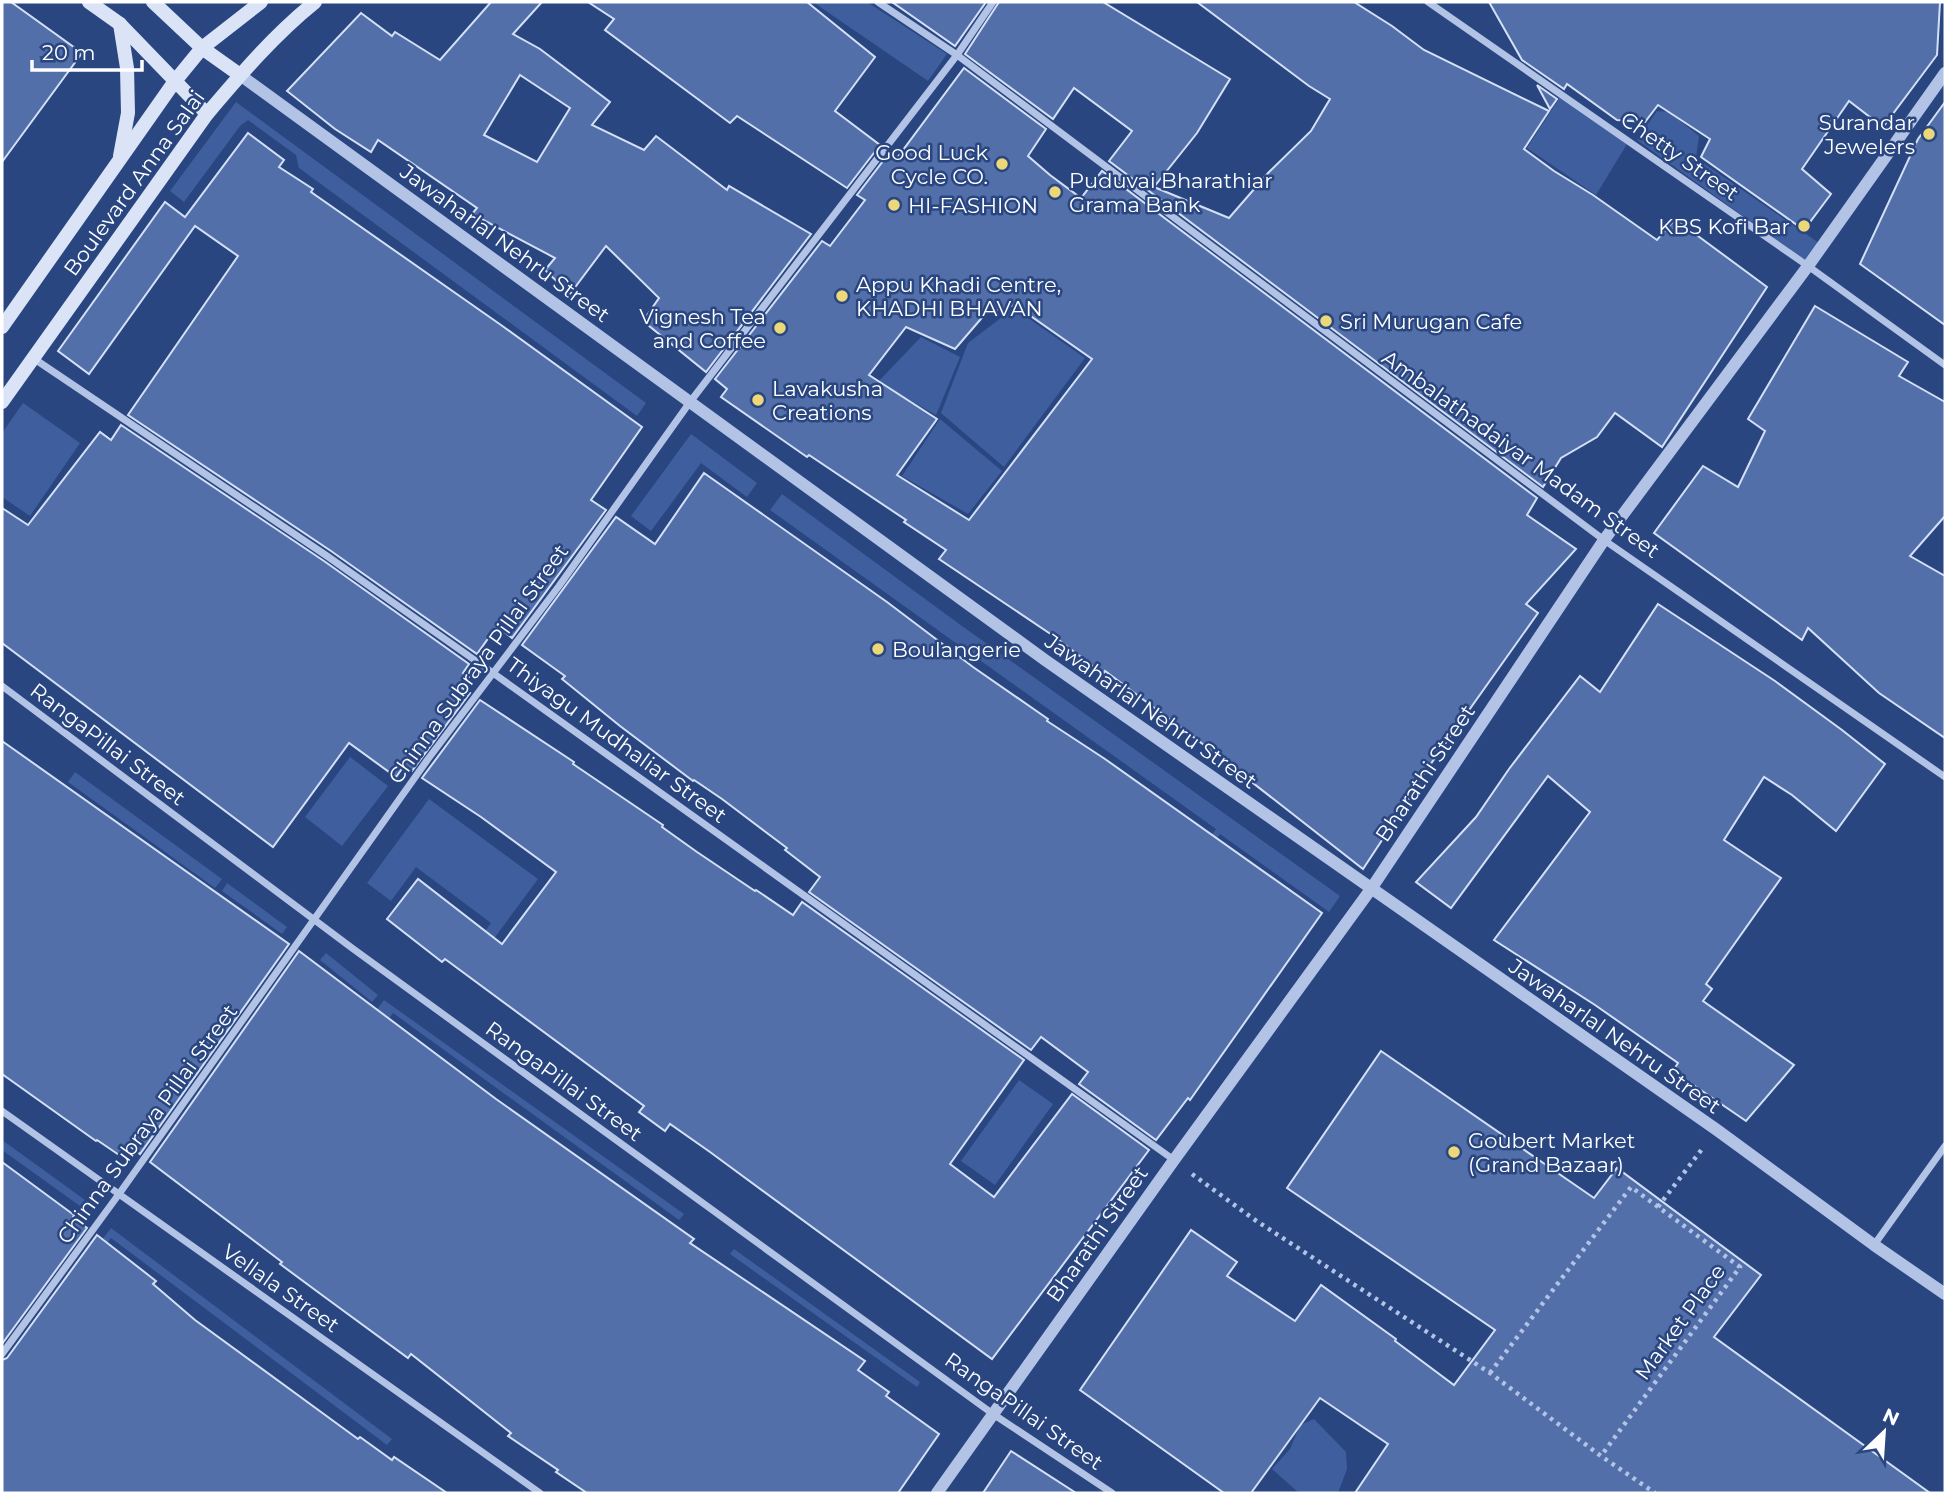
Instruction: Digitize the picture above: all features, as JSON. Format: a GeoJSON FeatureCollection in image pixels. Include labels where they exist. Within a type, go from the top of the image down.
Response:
{"type":"FeatureCollection","features":[{"type":"Feature","properties":{"kind":"main road"},"geometry":{"type":"LineString","coordinates":[[89,2],[120,24],[207,114]]}},
{"type":"Feature","properties":{"kind":"main road"},"geometry":{"type":"LineString","coordinates":[[153,2],[202,48],[240,75]]}},
{"type":"Feature","properties":{"kind":"main road","name":"Boulevard Anna Salai"},"geometry":{"type":"LineString","coordinates":[[2,327],[175,81],[202,48],[261,2]]}},
{"type":"Feature","properties":{"kind":"main road","name":"Boulevard Anna Salai"},"geometry":{"type":"LineString","coordinates":[[2,402],[207,114],[287,25],[315,2]]}},
{"type":"Feature","properties":{"kind":"main road"},"geometry":{"type":"LineString","coordinates":[[119,161],[128,113],[127,68],[120,24]]}},
{"type":"Feature","properties":{"kind":"street","name":"Ambalathadaiyar Madam Street"},"geometry":{"type":"LineString","coordinates":[[878,2],[957,55],[1604,540],[1945,777]]}},
{"type":"Feature","properties":{"kind":"street","name":"Chinna Subraya Pillai Street"},"geometry":{"type":"LineString","coordinates":[[2,1354],[428,759],[559,586],[690,402],[957,55],[993,2]]}},
{"type":"Feature","properties":{"kind":"street","name":"Chetty Street"},"geometry":{"type":"LineString","coordinates":[[1428,2],[1808,266],[1945,365]]}},
{"type":"Feature","properties":{"kind":"street","name":"Bharathi Street"},"geometry":{"type":"LineString","coordinates":[[937,1493],[1371,889],[1604,540],[1808,266],[1945,73]]}},
{"type":"Feature","properties":{"kind":"street","name":"Jawaharlal Nehru Street"},"geometry":{"type":"LineString","coordinates":[[240,75],[1045,660],[1717,1130],[1945,1294]]}},
{"type":"Feature","properties":{"kind":"street","name":"Thiyagu Mudhaliar Street"},"geometry":{"type":"LineString","coordinates":[[33,358],[327,556],[1174,1160]]}},
{"type":"Feature","properties":{"kind":"street","name":"RangaPillai Street"},"geometry":{"type":"LineString","coordinates":[[2,686],[314,920],[993,1414],[1112,1493]]}},
{"type":"Feature","properties":{"kind":"street","name":"Vellala Street"},"geometry":{"type":"LineString","coordinates":[[2,1111],[540,1493]]}},
{"type":"Feature","properties":{"kind":"street"},"geometry":{"type":"LineString","coordinates":[[1874,1245],[1945,1146]]}},
{"type":"Feature","properties":{"kind":"path"},"geometry":{"type":"LineString","coordinates":[[1658,1207],[1717,1130]]}},
{"type":"Feature","properties":{"kind":"path"},"geometry":{"type":"LineString","coordinates":[[1174,1160],[1255,1220],[1490,1373],[1601,1457],[1655,1493]]}},
{"type":"Feature","properties":{"kind":"path","name":"Market Place"},"geometry":{"type":"LineString","coordinates":[[1490,1373],[1631,1187],[1740,1267],[1601,1457]]}},
{"type":"Feature","properties":{"kind":"shaded area"},"geometry":{"type":"Polygon","coordinates":[[[813,2],[867,2],[947,54],[928,81],[813,2]]]}},
{"type":"Feature","properties":{"kind":"shaded area"},"geometry":{"type":"Polygon","coordinates":[[[1560,97],[1627,144],[1596,195],[1527,148],[1560,97]]]}},
{"type":"Feature","properties":{"kind":"shaded area"},"geometry":{"type":"Polygon","coordinates":[[[236,102],[646,403],[637,416],[299,168],[296,155],[248,120],[240,126],[184,202],[170,191],[236,102]]]}},
{"type":"Feature","properties":{"kind":"shaded area"},"geometry":{"type":"Polygon","coordinates":[[[1657,111],[1669,112],[1699,136],[1696,158],[1819,243],[1807,262],[1637,140],[1657,111]]]}},
{"type":"Feature","properties":{"kind":"shaded area"},"geometry":{"type":"Polygon","coordinates":[[[1014,308],[1085,358],[1004,467],[941,413],[968,343],[1014,308]]]}},
{"type":"Feature","properties":{"kind":"shaded area"},"geometry":{"type":"Polygon","coordinates":[[[921,337],[960,357],[936,415],[878,382],[921,337]]]}},
{"type":"Feature","properties":{"kind":"shaded area"},"geometry":{"type":"Polygon","coordinates":[[[23,403],[80,443],[30,516],[2,497],[2,433],[23,403]]]}},
{"type":"Feature","properties":{"kind":"shaded area"},"geometry":{"type":"Polygon","coordinates":[[[940,419],[1002,471],[968,514],[902,476],[940,419]]]}},
{"type":"Feature","properties":{"kind":"shaded area"},"geometry":{"type":"Polygon","coordinates":[[[691,434],[757,483],[747,497],[701,463],[651,531],[631,516],[691,434]]]}},
{"type":"Feature","properties":{"kind":"shaded area"},"geometry":{"type":"Polygon","coordinates":[[[782,494],[1340,896],[1329,912],[1220,834],[1147,937],[1142,933],[1216,829],[770,510],[782,494]]]}},
{"type":"Feature","properties":{"kind":"shaded area"},"geometry":{"type":"Polygon","coordinates":[[[350,757],[388,786],[342,846],[305,817],[350,757]]]}},
{"type":"Feature","properties":{"kind":"shaded area"},"geometry":{"type":"Polygon","coordinates":[[[75,772],[222,879],[215,888],[68,782],[75,772]]]}},
{"type":"Feature","properties":{"kind":"shaded area"},"geometry":{"type":"Polygon","coordinates":[[[429,799],[538,879],[473,967],[464,960],[491,923],[416,867],[391,901],[367,883],[429,799]]]}},
{"type":"Feature","properties":{"kind":"shaded area"},"geometry":{"type":"Polygon","coordinates":[[[227,883],[287,927],[282,934],[222,891],[227,883]]]}},
{"type":"Feature","properties":{"kind":"shaded area"},"geometry":{"type":"Polygon","coordinates":[[[326,953],[378,995],[372,1002],[320,960],[326,953]]]}},
{"type":"Feature","properties":{"kind":"shaded area"},"geometry":{"type":"Polygon","coordinates":[[[384,1000],[684,1214],[679,1220],[393,1013],[315,1119],[303,1110],[384,1000]]]}},
{"type":"Feature","properties":{"kind":"shaded area"},"geometry":{"type":"Polygon","coordinates":[[[1019,1080],[1053,1104],[995,1185],[961,1161],[1019,1080]]]}},
{"type":"Feature","properties":{"kind":"shaded area"},"geometry":{"type":"Polygon","coordinates":[[[2,1140],[85,1200],[80,1206],[2,1150],[2,1140]]]}},
{"type":"Feature","properties":{"kind":"shaded area"},"geometry":{"type":"Polygon","coordinates":[[[111,1228],[392,1439],[387,1445],[111,1238],[11,1370],[6,1366],[111,1228]]]}},
{"type":"Feature","properties":{"kind":"shaded area"},"geometry":{"type":"Polygon","coordinates":[[[734,1249],[920,1382],[917,1387],[730,1254],[734,1249]]]}},
{"type":"Feature","properties":{"kind":"shaded area"},"geometry":{"type":"Polygon","coordinates":[[[1314,1419],[1346,1452],[1347,1469],[1338,1493],[1299,1493],[1272,1469],[1290,1449],[1300,1425],[1314,1419]]]}},
{"type":"Feature","properties":{"kind":"building"},"geometry":{"type":"Polygon","coordinates":[[[2,2],[11,2],[82,53],[2,162],[2,2]]]}},
{"type":"Feature","properties":{"kind":"building"},"geometry":{"type":"Polygon","coordinates":[[[491,2],[542,2],[513,34],[540,49],[610,102],[592,125],[644,150],[656,136],[727,190],[729,186],[811,234],[706,372],[643,321],[659,298],[606,246],[570,294],[545,270],[555,258],[472,214],[477,208],[378,140],[371,152],[335,129],[287,91],[361,13],[392,36],[395,32],[440,60],[491,2]],[[520,75],[484,135],[537,162],[570,108],[520,75]]]}},
{"type":"Feature","properties":{"kind":"building"},"geometry":{"type":"Polygon","coordinates":[[[588,2],[807,2],[875,57],[835,111],[880,145],[847,188],[737,116],[730,123],[605,30],[614,19],[588,2]]]}},
{"type":"Feature","properties":{"kind":"building"},"geometry":{"type":"Polygon","coordinates":[[[892,2],[986,2],[955,46],[892,2]]]}},
{"type":"Feature","properties":{"kind":"building"},"geometry":{"type":"Polygon","coordinates":[[[999,2],[1103,2],[1230,79],[1197,133],[1154,187],[1229,218],[1269,172],[1311,131],[1330,99],[1197,2],[1354,2],[1424,50],[1549,111],[1524,149],[1554,171],[1657,240],[1675,219],[1767,287],[1662,447],[1615,413],[1597,437],[1561,458],[1543,487],[1109,161],[1132,131],[1074,88],[1053,119],[965,54],[999,2]]]}},
{"type":"Feature","properties":{"kind":"building"},"geometry":{"type":"Polygon","coordinates":[[[1489,2],[1940,2],[1937,55],[1883,127],[1849,101],[1802,169],[1831,194],[1804,230],[1701,157],[1710,139],[1658,105],[1645,122],[1617,120],[1567,84],[1564,89],[1522,60],[1489,2]]]}},
{"type":"Feature","properties":{"kind":"building"},"geometry":{"type":"Polygon","coordinates":[[[964,68],[1046,129],[1028,156],[1050,175],[1081,198],[1102,171],[1537,498],[1527,515],[1576,549],[1526,604],[1538,613],[1413,789],[1415,790],[1363,869],[1105,671],[1103,674],[1055,637],[939,559],[946,550],[904,522],[906,520],[809,455],[807,457],[721,397],[727,389],[715,379],[822,241],[830,246],[865,200],[857,195],[890,152],[897,158],[964,68]],[[1015,305],[986,313],[955,349],[906,327],[869,375],[937,419],[897,475],[969,520],[1092,359],[1015,305]]]}},
{"type":"Feature","properties":{"kind":"building"},"geometry":{"type":"Polygon","coordinates":[[[1537,85],[1557,99],[1550,109],[1537,85]]]}},
{"type":"Feature","properties":{"kind":"building"},"geometry":{"type":"Polygon","coordinates":[[[1945,102],[1945,325],[1860,264],[1918,139],[1945,102]]]}},
{"type":"Feature","properties":{"kind":"building"},"geometry":{"type":"Polygon","coordinates":[[[248,133],[284,160],[279,167],[313,189],[311,192],[642,427],[591,500],[606,510],[512,638],[497,626],[477,654],[331,551],[128,415],[238,256],[195,226],[89,374],[58,351],[165,202],[185,217],[248,133]]]}},
{"type":"Feature","properties":{"kind":"building"},"geometry":{"type":"Polygon","coordinates":[[[1815,306],[1908,362],[1899,376],[1945,402],[1945,516],[1910,556],[1945,576],[1945,738],[1879,693],[1808,628],[1802,640],[1654,533],[1703,466],[1738,487],[1765,431],[1748,419],[1815,306]]]}},
{"type":"Feature","properties":{"kind":"building"},"geometry":{"type":"Polygon","coordinates":[[[121,425],[324,561],[469,664],[463,673],[469,677],[461,687],[470,693],[412,771],[404,766],[396,777],[349,743],[273,847],[2,643],[2,508],[28,525],[100,432],[111,440],[121,425]]]}},
{"type":"Feature","properties":{"kind":"building"},"geometry":{"type":"Polygon","coordinates":[[[704,473],[887,602],[1048,719],[1047,721],[1322,913],[1190,1100],[1188,1098],[1156,1140],[1079,1084],[1088,1072],[1041,1037],[1031,1050],[809,892],[820,877],[785,850],[787,848],[620,726],[562,679],[565,676],[522,645],[616,517],[655,544],[704,473]]]}},
{"type":"Feature","properties":{"kind":"building"},"geometry":{"type":"Polygon","coordinates":[[[1658,604],[1775,681],[1885,764],[1836,831],[1792,795],[1764,777],[1724,840],[1781,878],[1706,984],[1712,989],[1703,1001],[1794,1065],[1746,1121],[1673,1071],[1678,1063],[1494,940],[1590,812],[1548,776],[1451,908],[1416,882],[1476,817],[1580,676],[1600,692],[1658,604]]]}},
{"type":"Feature","properties":{"kind":"building"},"geometry":{"type":"Polygon","coordinates":[[[480,700],[574,762],[573,764],[663,825],[662,827],[697,852],[793,915],[802,902],[1024,1060],[950,1164],[994,1197],[1072,1094],[1149,1150],[992,1359],[670,1124],[665,1131],[639,1112],[644,1106],[445,959],[442,962],[387,919],[418,879],[502,944],[556,872],[422,778],[480,700]]]}},
{"type":"Feature","properties":{"kind":"building"},"geometry":{"type":"Polygon","coordinates":[[[2,741],[289,944],[140,1154],[127,1144],[119,1155],[2,1074],[2,741]]]}},
{"type":"Feature","properties":{"kind":"building"},"geometry":{"type":"Polygon","coordinates":[[[299,951],[496,1099],[694,1239],[690,1243],[865,1361],[858,1370],[889,1392],[886,1396],[939,1434],[898,1493],[587,1493],[508,1436],[511,1433],[411,1354],[408,1358],[326,1298],[150,1162],[299,951]]]}},
{"type":"Feature","properties":{"kind":"building","name":"Goubert Market (Grand Bazaar)"},"geometry":{"type":"Polygon","coordinates":[[[1381,1051],[1594,1198],[1617,1168],[1761,1275],[1714,1337],[1930,1493],[1355,1493],[1388,1444],[1320,1398],[1251,1493],[1224,1493],[1080,1390],[1191,1230],[1237,1262],[1227,1276],[1295,1321],[1321,1285],[1454,1385],[1495,1330],[1287,1188],[1381,1051]]]}},
{"type":"Feature","properties":{"kind":"building"},"geometry":{"type":"Polygon","coordinates":[[[2,1162],[74,1215],[73,1217],[87,1228],[2,1344],[2,1162]]]}},
{"type":"Feature","properties":{"kind":"building"},"geometry":{"type":"Polygon","coordinates":[[[97,1235],[156,1281],[153,1284],[195,1320],[358,1439],[360,1437],[392,1460],[394,1457],[447,1493],[2,1493],[2,1360],[7,1358],[97,1235]]]}},
{"type":"Feature","properties":{"kind":"building"},"geometry":{"type":"Polygon","coordinates":[[[1011,1451],[1076,1493],[983,1493],[1011,1451]]]}},
{"type":"Feature","properties":{"kind":"place","name":"Surandar Jewelers"},"geometry":{"type":"Point","coordinates":[1929,134]}},
{"type":"Feature","properties":{"kind":"place","name":"Good Luck Cycle CO."},"geometry":{"type":"Point","coordinates":[1002,164]}},
{"type":"Feature","properties":{"kind":"place","name":"Puduvai Bharathiar Grama Bank"},"geometry":{"type":"Point","coordinates":[1055,192]}},
{"type":"Feature","properties":{"kind":"place","name":"HI-FASHION"},"geometry":{"type":"Point","coordinates":[894,205]}},
{"type":"Feature","properties":{"kind":"place","name":"KBS Kofi Bar"},"geometry":{"type":"Point","coordinates":[1804,226]}},
{"type":"Feature","properties":{"kind":"place","name":"Appu Khadi Centre, KHADHI BHAVAN"},"geometry":{"type":"Point","coordinates":[842,296]}},
{"type":"Feature","properties":{"kind":"place","name":"Sri Murugan Cafe"},"geometry":{"type":"Point","coordinates":[1326,321]}},
{"type":"Feature","properties":{"kind":"place","name":"Vignesh Tea and Coffee"},"geometry":{"type":"Point","coordinates":[780,328]}},
{"type":"Feature","properties":{"kind":"place","name":"Lavakusha Creations"},"geometry":{"type":"Point","coordinates":[758,400]}},
{"type":"Feature","properties":{"kind":"place","name":"Boulangerie"},"geometry":{"type":"Point","coordinates":[878,649]}},
{"type":"Feature","properties":{"kind":"place","name":"Goubert Market (Grand Bazaar)"},"geometry":{"type":"Point","coordinates":[1454,1152]}}]}
